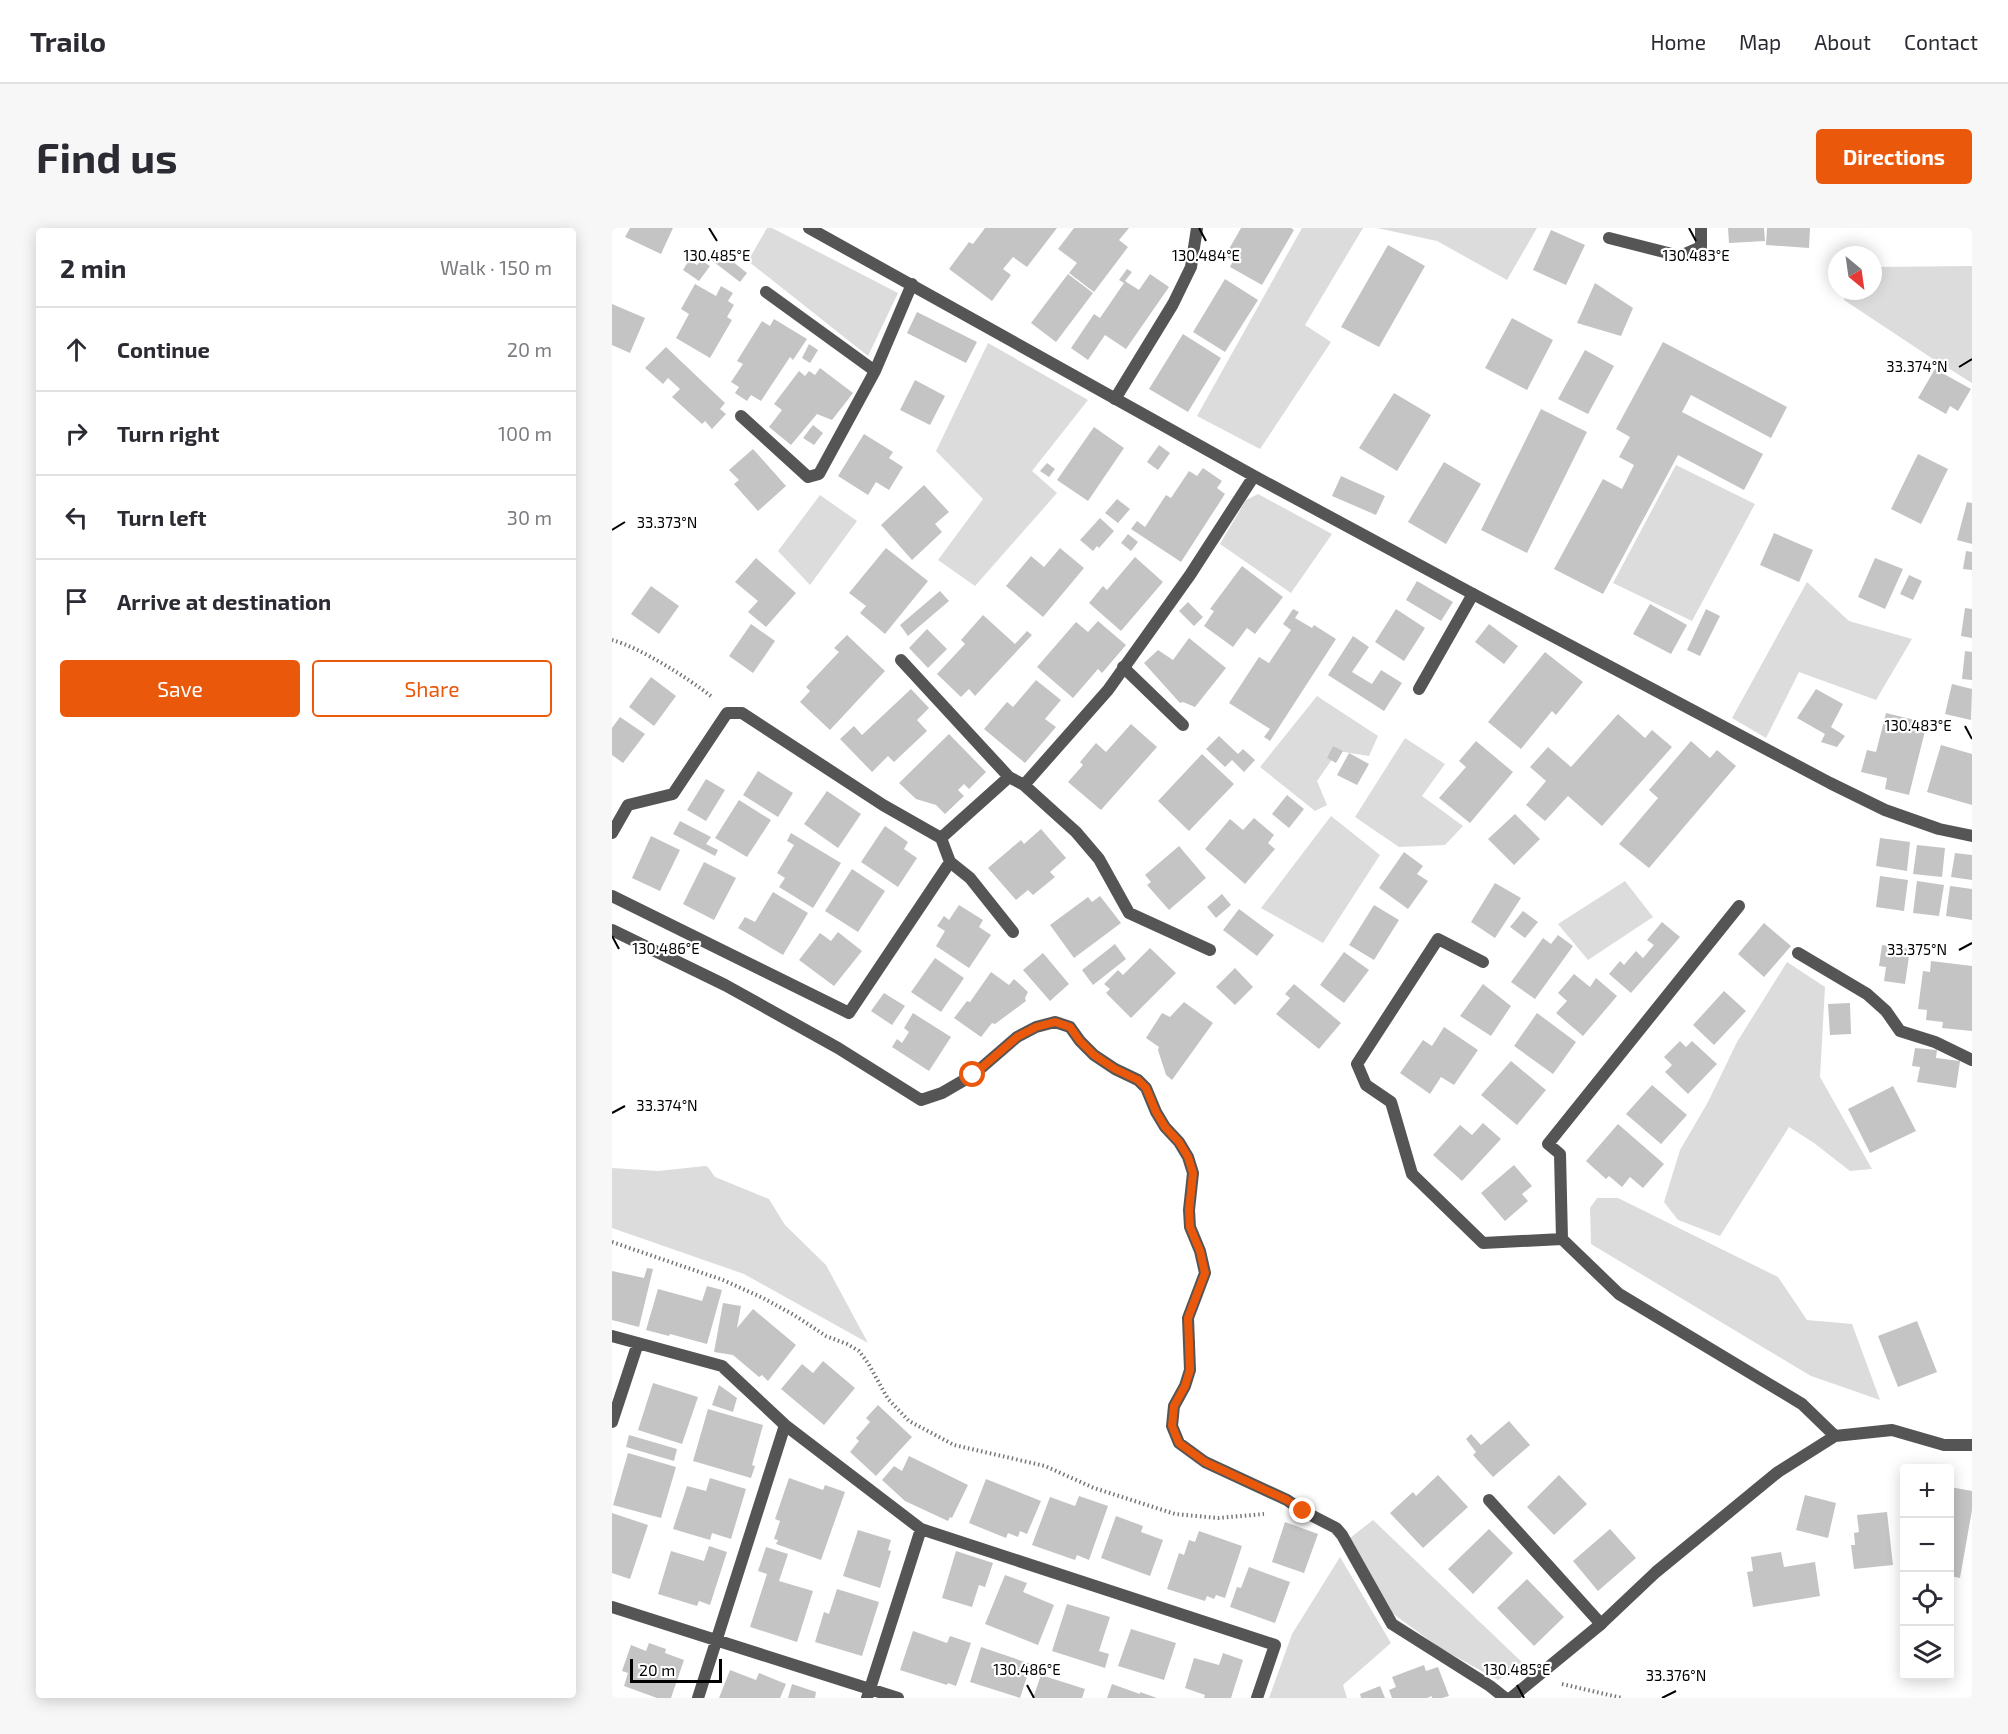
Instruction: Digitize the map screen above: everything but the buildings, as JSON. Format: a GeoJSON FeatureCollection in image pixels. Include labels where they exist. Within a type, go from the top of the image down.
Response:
{"type":"FeatureCollection","features":[{"type":"Feature","properties":{"kind":"street"},"geometry":{"type":"LineString","coordinates":[[809,228],[1254,476],[1473,594],[1885,810],[1939,829],[1972,836]]}},
{"type":"Feature","properties":{"kind":"street"},"geometry":{"type":"LineString","coordinates":[[1115,399],[1173,304],[1191,267],[1197,228]]}},
{"type":"Feature","properties":{"kind":"street"},"geometry":{"type":"LineString","coordinates":[[1609,238],[1680,256],[1701,247],[1701,228]]}},
{"type":"Feature","properties":{"kind":"street"},"geometry":{"type":"LineString","coordinates":[[741,416],[808,477],[819,474],[875,371],[912,284]]}},
{"type":"Feature","properties":{"kind":"street"},"geometry":{"type":"LineString","coordinates":[[766,291],[875,371]]}},
{"type":"Feature","properties":{"kind":"street"},"geometry":{"type":"LineString","coordinates":[[1024,784],[1108,690],[1190,574],[1254,476]]}},
{"type":"Feature","properties":{"kind":"street"},"geometry":{"type":"LineString","coordinates":[[1419,689],[1473,594]]}},
{"type":"Feature","properties":{"kind":"street"},"geometry":{"type":"LineString","coordinates":[[902,660],[1009,777],[1024,784],[1076,832],[1099,859],[1130,913],[1210,950]]}},
{"type":"Feature","properties":{"kind":"street"},"geometry":{"type":"LineString","coordinates":[[1123,668],[1183,725]]}},
{"type":"Feature","properties":{"kind":"street"},"geometry":{"type":"LineString","coordinates":[[612,833],[628,805],[673,794],[728,713],[741,713],[883,805],[942,838],[950,862],[970,878],[1013,932]]}},
{"type":"Feature","properties":{"kind":"street"},"geometry":{"type":"LineString","coordinates":[[942,838],[1009,777]]}},
{"type":"Feature","properties":{"kind":"street"},"geometry":{"type":"LineString","coordinates":[[612,896],[849,1013],[950,862]]}},
{"type":"Feature","properties":{"kind":"street"},"geometry":{"type":"LineString","coordinates":[[1738,906],[1548,1144],[1560,1154],[1562,1239],[1619,1294],[1802,1404],[1834,1436]]}},
{"type":"Feature","properties":{"kind":"street"},"geometry":{"type":"LineString","coordinates":[[612,930],[725,985],[838,1048],[921,1100],[942,1093],[973,1075],[1017,1037],[1036,1027],[1055,1022],[1070,1027],[1094,1055],[1138,1080],[1146,1088],[1165,1127],[1179,1142],[1188,1157],[1193,1173],[1189,1210],[1190,1227],[1200,1251],[1205,1273],[1188,1318],[1190,1370],[1185,1386],[1174,1406],[1172,1426],[1179,1443],[1205,1462],[1287,1500],[1336,1528],[1392,1624],[1490,1686],[1505,1698]]}},
{"type":"Feature","properties":{"kind":"street"},"geometry":{"type":"LineString","coordinates":[[1484,962],[1438,939],[1357,1064],[1366,1085],[1391,1102],[1412,1174],[1483,1243],[1562,1239]]}},
{"type":"Feature","properties":{"kind":"street"},"geometry":{"type":"LineString","coordinates":[[1798,953],[1867,994],[1886,1011],[1900,1031],[1935,1042],[1972,1060]]}},
{"type":"Feature","properties":{"kind":"street"},"geometry":{"type":"LineString","coordinates":[[612,1336],[722,1366],[785,1425],[921,1529],[1275,1645],[1257,1698]]}},
{"type":"Feature","properties":{"kind":"street"},"geometry":{"type":"LineString","coordinates":[[612,1422],[638,1343]]}},
{"type":"Feature","properties":{"kind":"street"},"geometry":{"type":"LineString","coordinates":[[698,1698],[785,1425]]}},
{"type":"Feature","properties":{"kind":"street"},"geometry":{"type":"LineString","coordinates":[[1511,1698],[1601,1624],[1656,1572],[1778,1472],[1834,1436],[1892,1430],[1944,1445],[1972,1445]]}},
{"type":"Feature","properties":{"kind":"street"},"geometry":{"type":"LineString","coordinates":[[1489,1500],[1601,1624]]}},
{"type":"Feature","properties":{"kind":"street"},"geometry":{"type":"LineString","coordinates":[[869,1694],[921,1529]]}},
{"type":"Feature","properties":{"kind":"street"},"geometry":{"type":"LineString","coordinates":[[612,1607],[717,1640],[869,1694],[898,1698]]}},
{"type":"Feature","properties":{"kind":"path"},"geometry":{"type":"LineString","coordinates":[[612,640],[629,645],[701,688],[728,713]]}},
{"type":"Feature","properties":{"kind":"path"},"geometry":{"type":"LineString","coordinates":[[612,1242],[733,1284],[773,1303],[826,1336],[859,1351],[888,1399],[909,1421],[954,1445],[1045,1466],[1094,1488],[1175,1514],[1218,1518],[1266,1514]]}},
{"type":"Feature","properties":{"kind":"path"},"geometry":{"type":"LineString","coordinates":[[1537,1678],[1622,1698]]}},
{"type":"Feature","properties":{"kind":"shaded area"},"geometry":{"type":"Polygon","coordinates":[[[767,228],[772,228],[898,293],[868,356],[748,261],[767,228]]]}},
{"type":"Feature","properties":{"kind":"shaded area"},"geometry":{"type":"Polygon","coordinates":[[[1302,228],[1363,228],[1305,325],[1331,342],[1260,449],[1197,416],[1302,228]]]}},
{"type":"Feature","properties":{"kind":"shaded area"},"geometry":{"type":"Polygon","coordinates":[[[1377,228],[1537,228],[1507,280],[1437,241],[1377,228]]]}},
{"type":"Feature","properties":{"kind":"shaded area"},"geometry":{"type":"Polygon","coordinates":[[[1972,266],[1972,383],[1844,300],[1882,300],[1882,267],[1972,266]]]}},
{"type":"Feature","properties":{"kind":"shaded area"},"geometry":{"type":"Polygon","coordinates":[[[988,343],[1088,400],[1032,471],[1057,493],[975,586],[938,560],[983,499],[936,451],[988,343]]]}},
{"type":"Feature","properties":{"kind":"shaded area"},"geometry":{"type":"Polygon","coordinates":[[[1676,465],[1755,504],[1692,621],[1613,583],[1676,465]]]}},
{"type":"Feature","properties":{"kind":"shaded area"},"geometry":{"type":"Polygon","coordinates":[[[1258,494],[1332,534],[1291,593],[1220,544],[1246,500],[1258,494]]]}},
{"type":"Feature","properties":{"kind":"shaded area"},"geometry":{"type":"Polygon","coordinates":[[[820,495],[857,521],[810,585],[778,551],[820,495]]]}},
{"type":"Feature","properties":{"kind":"shaded area"},"geometry":{"type":"Polygon","coordinates":[[[1807,582],[1849,621],[1912,639],[1876,700],[1799,672],[1766,738],[1732,718],[1807,582]]]}},
{"type":"Feature","properties":{"kind":"shaded area"},"geometry":{"type":"Polygon","coordinates":[[[1317,696],[1378,736],[1369,756],[1338,751],[1317,781],[1327,805],[1315,811],[1260,767],[1317,696]]]}},
{"type":"Feature","properties":{"kind":"shaded area"},"geometry":{"type":"Polygon","coordinates":[[[1405,738],[1445,764],[1422,796],[1463,826],[1445,845],[1399,847],[1355,817],[1405,738]]]}},
{"type":"Feature","properties":{"kind":"shaded area"},"geometry":{"type":"Polygon","coordinates":[[[1331,816],[1380,855],[1323,943],[1261,908],[1331,816]]]}},
{"type":"Feature","properties":{"kind":"shaded area"},"geometry":{"type":"Polygon","coordinates":[[[1625,881],[1653,917],[1588,960],[1558,924],[1625,881]]]}},
{"type":"Feature","properties":{"kind":"shaded area"},"geometry":{"type":"Polygon","coordinates":[[[1787,962],[1825,987],[1820,1077],[1872,1169],[1850,1171],[1789,1127],[1720,1236],[1678,1220],[1664,1202],[1680,1150],[1708,1102],[1737,1042],[1787,962]]]}},
{"type":"Feature","properties":{"kind":"shaded area"},"geometry":{"type":"Polygon","coordinates":[[[705,1166],[715,1177],[769,1199],[785,1225],[826,1265],[868,1343],[744,1274],[612,1228],[612,1168],[658,1171],[705,1166]]]}},
{"type":"Feature","properties":{"kind":"shaded area"},"geometry":{"type":"Polygon","coordinates":[[[1597,1198],[1618,1198],[1778,1277],[1807,1320],[1852,1324],[1880,1400],[1811,1376],[1591,1244],[1590,1208],[1597,1198]]]}},
{"type":"Feature","properties":{"kind":"shaded area"},"geometry":{"type":"Polygon","coordinates":[[[1373,1520],[1525,1665],[1498,1680],[1440,1648],[1392,1613],[1350,1538],[1373,1520]]]}},
{"type":"Feature","properties":{"kind":"shaded area"},"geometry":{"type":"Polygon","coordinates":[[[1340,1557],[1391,1643],[1343,1685],[1347,1698],[1269,1698],[1292,1634],[1340,1557]]]}},
{"type":"Feature","properties":{"kind":"route"},"geometry":{"type":"LineString","coordinates":[[973,1075],[1017,1037],[1036,1027],[1055,1022],[1070,1027],[1094,1055],[1138,1080],[1146,1088],[1165,1127],[1179,1142],[1188,1157],[1193,1173],[1189,1210],[1190,1227],[1200,1251],[1205,1273],[1188,1318],[1190,1370],[1185,1386],[1174,1406],[1172,1426],[1179,1443],[1205,1462],[1287,1500],[1303,1511]]}}]}
